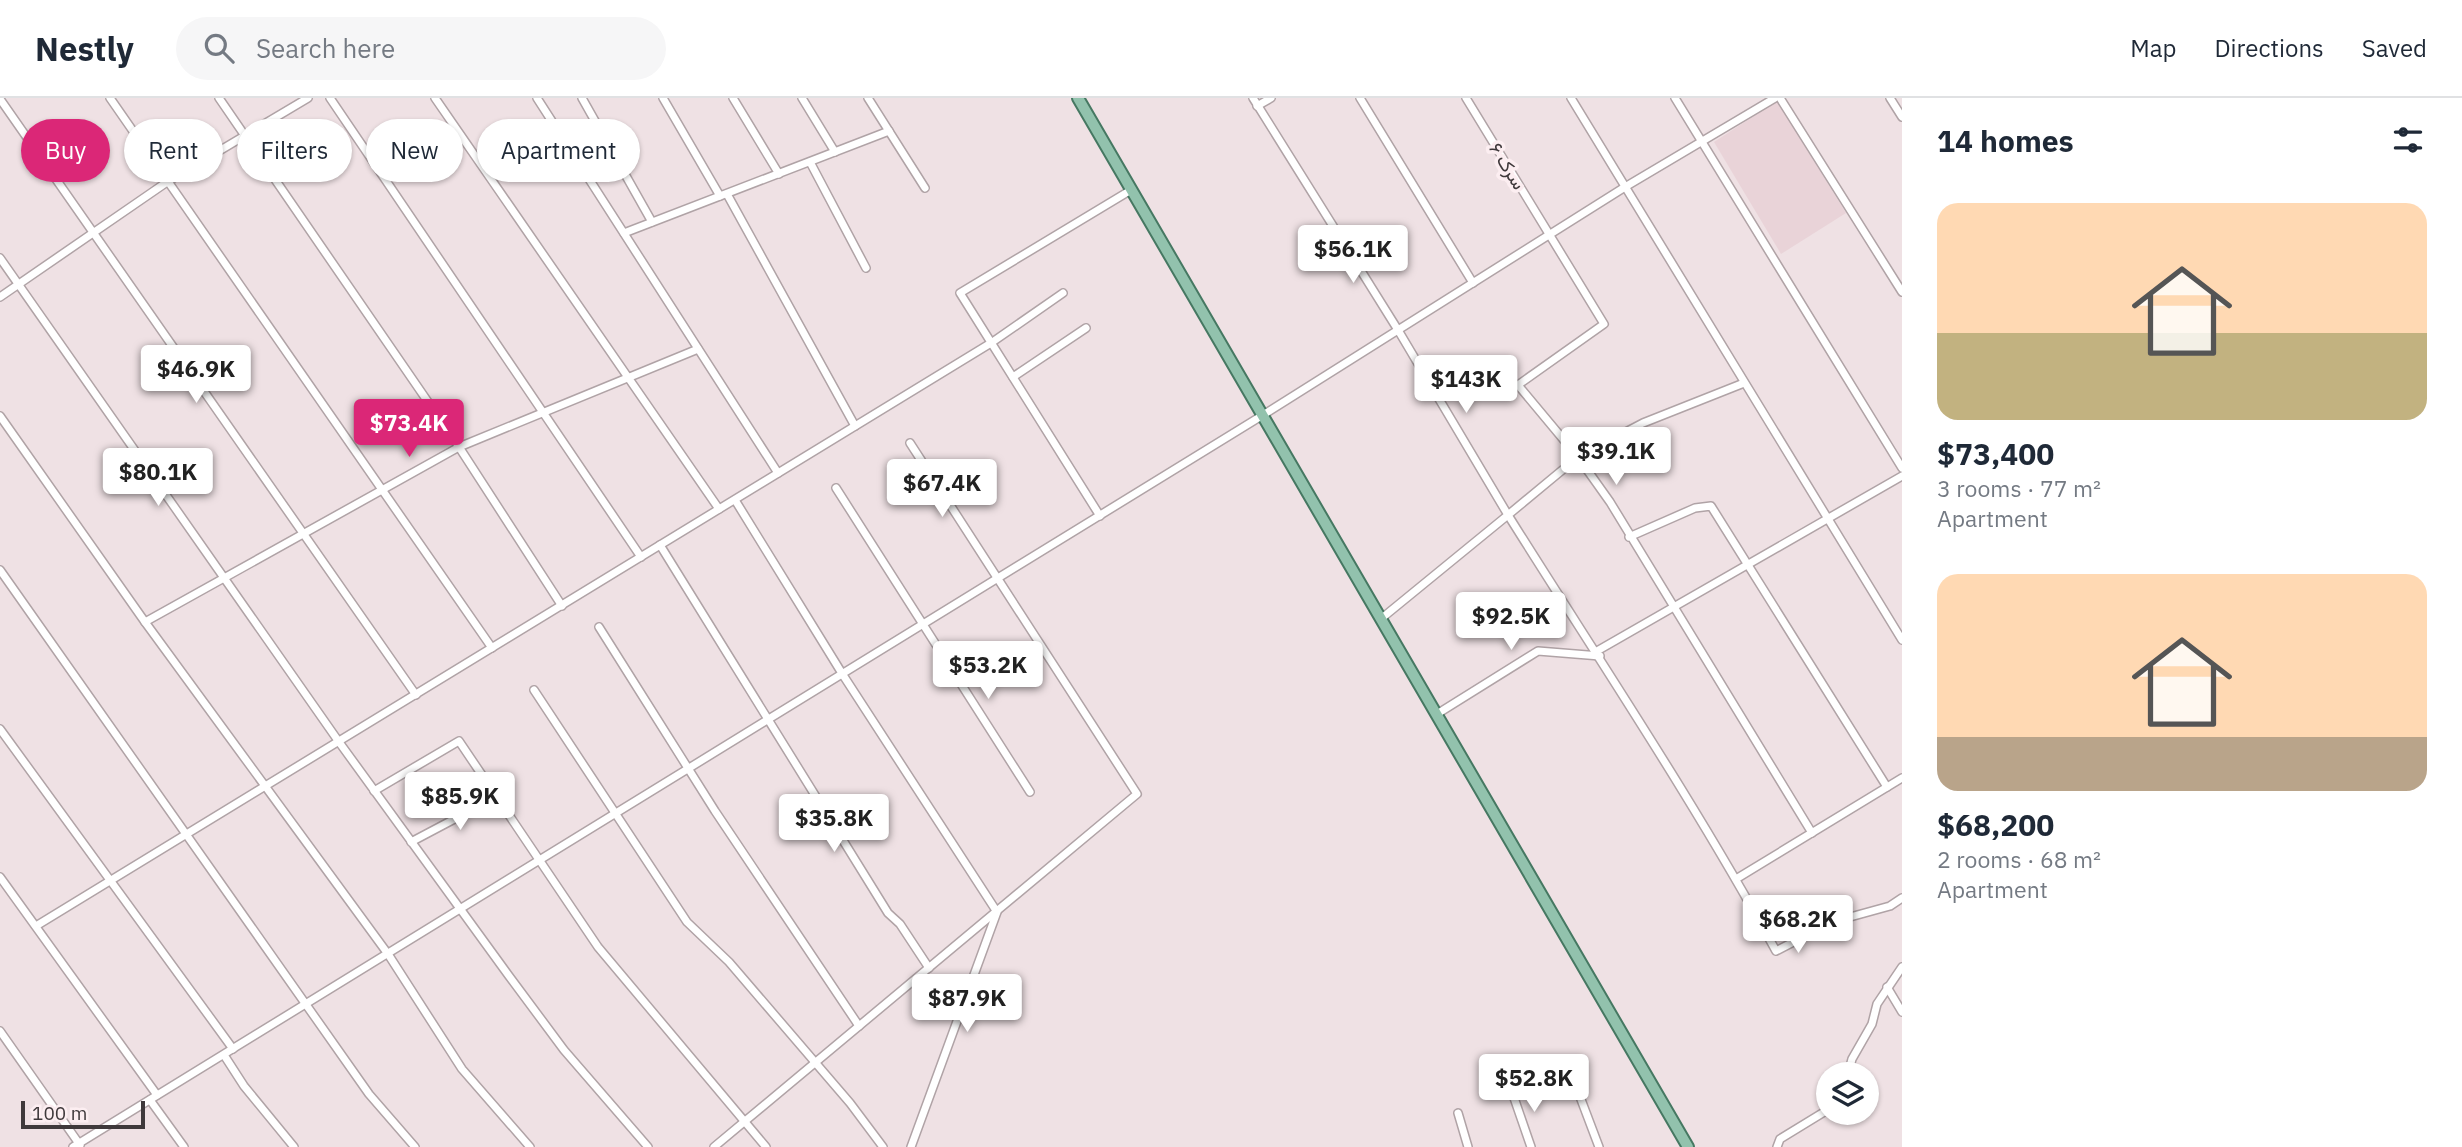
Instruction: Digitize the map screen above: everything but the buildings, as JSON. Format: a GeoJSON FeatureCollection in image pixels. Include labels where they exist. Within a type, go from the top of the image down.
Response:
{"type":"FeatureCollection","features":[{"type":"Feature","properties":{"kind":"main road"},"geometry":{"type":"LineString","coordinates":[[1078,98],[1688,1147]]}},
{"type":"Feature","properties":{"kind":"street"},"geometry":{"type":"LineString","coordinates":[[110,98],[124,119]]}},
{"type":"Feature","properties":{"kind":"street"},"geometry":{"type":"LineString","coordinates":[[219,98],[237,123]]}},
{"type":"Feature","properties":{"kind":"street"},"geometry":{"type":"LineString","coordinates":[[273,119],[308,98]]}},
{"type":"Feature","properties":{"kind":"street"},"geometry":{"type":"LineString","coordinates":[[330,98],[641,557]]}},
{"type":"Feature","properties":{"kind":"street"},"geometry":{"type":"LineString","coordinates":[[435,98],[719,509]]}},
{"type":"Feature","properties":{"kind":"street"},"geometry":{"type":"LineString","coordinates":[[537,98],[778,473]]}},
{"type":"Feature","properties":{"kind":"street"},"geometry":{"type":"LineString","coordinates":[[582,98],[652,222]]}},
{"type":"Feature","properties":{"kind":"street"},"geometry":{"type":"LineString","coordinates":[[663,98],[723,195],[855,426]]}},
{"type":"Feature","properties":{"kind":"street"},"geometry":{"type":"LineString","coordinates":[[733,98],[779,174]]}},
{"type":"Feature","properties":{"kind":"street"},"geometry":{"type":"LineString","coordinates":[[802,98],[835,152]]}},
{"type":"Feature","properties":{"kind":"street"},"geometry":{"type":"LineString","coordinates":[[868,98],[925,188]]}},
{"type":"Feature","properties":{"kind":"street"},"geometry":{"type":"LineString","coordinates":[[1252,98],[1398,330],[1508,516],[1598,653],[1737,878],[1776,951],[1832,922],[1890,906],[1902,898]]}},
{"type":"Feature","properties":{"kind":"street"},"geometry":{"type":"LineString","coordinates":[[1257,106],[1271,98]]}},
{"type":"Feature","properties":{"kind":"street"},"geometry":{"type":"LineString","coordinates":[[1360,98],[1473,283]]}},
{"type":"Feature","properties":{"kind":"street","name":"سرک ۶"},"geometry":{"type":"LineString","coordinates":[[1466,98],[1604,324],[1518,385],[1578,457]]}},
{"type":"Feature","properties":{"kind":"street"},"geometry":{"type":"LineString","coordinates":[[1571,98],[1902,640]]}},
{"type":"Feature","properties":{"kind":"street"},"geometry":{"type":"LineString","coordinates":[[1675,98],[1902,468]]}},
{"type":"Feature","properties":{"kind":"street"},"geometry":{"type":"LineString","coordinates":[[0,1031],[77,1146],[998,580],[1701,140],[1777,98],[1902,292]]}},
{"type":"Feature","properties":{"kind":"street"},"geometry":{"type":"LineString","coordinates":[[1890,98],[1902,117]]}},
{"type":"Feature","properties":{"kind":"street"},"geometry":{"type":"LineString","coordinates":[[0,99],[416,695]]}},
{"type":"Feature","properties":{"kind":"street"},"geometry":{"type":"LineString","coordinates":[[624,233],[889,131]]}},
{"type":"Feature","properties":{"kind":"street"},"geometry":{"type":"LineString","coordinates":[[810,162],[866,268]]}},
{"type":"Feature","properties":{"kind":"street"},"geometry":{"type":"LineString","coordinates":[[0,297],[167,182],[492,648]]}},
{"type":"Feature","properties":{"kind":"street"},"geometry":{"type":"LineString","coordinates":[[278,182],[459,447],[562,606]]}},
{"type":"Feature","properties":{"kind":"street"},"geometry":{"type":"LineString","coordinates":[[1100,516],[960,293],[1131,190]]}},
{"type":"Feature","properties":{"kind":"street"},"geometry":{"type":"LineString","coordinates":[[0,258],[411,842],[564,1050],[648,1147]]}},
{"type":"Feature","properties":{"kind":"street"},"geometry":{"type":"LineString","coordinates":[[36,926],[991,343],[1063,293]]}},
{"type":"Feature","properties":{"kind":"street"},"geometry":{"type":"LineString","coordinates":[[1013,377],[1086,328]]}},
{"type":"Feature","properties":{"kind":"street"},"geometry":{"type":"LineString","coordinates":[[145,622],[459,447],[698,349]]}},
{"type":"Feature","properties":{"kind":"street"},"geometry":{"type":"LineString","coordinates":[[1382,618],[1578,457],[1643,423],[1744,383]]}},
{"type":"Feature","properties":{"kind":"street"},"geometry":{"type":"LineString","coordinates":[[0,416],[145,622],[388,954],[462,1069],[530,1147]]}},
{"type":"Feature","properties":{"kind":"street"},"geometry":{"type":"LineString","coordinates":[[714,1147],[1137,794],[910,443]]}},
{"type":"Feature","properties":{"kind":"street"},"geometry":{"type":"LineString","coordinates":[[1578,457],[1610,502],[1812,833]]}},
{"type":"Feature","properties":{"kind":"street"},"geometry":{"type":"LineString","coordinates":[[1437,714],[1538,651],[1598,653],[1672,607],[1828,521],[1902,476]]}},
{"type":"Feature","properties":{"kind":"street"},"geometry":{"type":"LineString","coordinates":[[836,488],[1030,792]]}},
{"type":"Feature","properties":{"kind":"street"},"geometry":{"type":"LineString","coordinates":[[735,500],[843,675],[997,912]]}},
{"type":"Feature","properties":{"kind":"street"},"geometry":{"type":"LineString","coordinates":[[1629,537],[1709,505],[1750,565],[1887,787]]}},
{"type":"Feature","properties":{"kind":"street"},"geometry":{"type":"LineString","coordinates":[[660,545],[767,722],[888,913],[900,924],[929,968]]}},
{"type":"Feature","properties":{"kind":"street"},"geometry":{"type":"LineString","coordinates":[[0,570],[369,1094],[415,1147]]}},
{"type":"Feature","properties":{"kind":"street"},"geometry":{"type":"LineString","coordinates":[[600,627],[859,1026]]}},
{"type":"Feature","properties":{"kind":"street"},"geometry":{"type":"LineString","coordinates":[[534,690],[687,922],[729,962],[883,1147]]}},
{"type":"Feature","properties":{"kind":"street"},"geometry":{"type":"LineString","coordinates":[[0,729],[109,883],[233,1049]]}},
{"type":"Feature","properties":{"kind":"street"},"geometry":{"type":"LineString","coordinates":[[374,791],[459,741],[598,947],[743,1123],[766,1147]]}},
{"type":"Feature","properties":{"kind":"street"},"geometry":{"type":"LineString","coordinates":[[1737,878],[1902,778]]}},
{"type":"Feature","properties":{"kind":"street"},"geometry":{"type":"LineString","coordinates":[[411,842],[496,797]]}},
{"type":"Feature","properties":{"kind":"street"},"geometry":{"type":"LineString","coordinates":[[0,877],[157,1096]]}},
{"type":"Feature","properties":{"kind":"street"},"geometry":{"type":"LineString","coordinates":[[911,1147],[997,912]]}},
{"type":"Feature","properties":{"kind":"street"},"geometry":{"type":"LineString","coordinates":[[1851,1062],[1872,1024],[1877,1004],[1902,967]]}},
{"type":"Feature","properties":{"kind":"street"},"geometry":{"type":"LineString","coordinates":[[1887,987],[1902,978]]}},
{"type":"Feature","properties":{"kind":"street"},"geometry":{"type":"LineString","coordinates":[[1887,987],[1902,1012]]}},
{"type":"Feature","properties":{"kind":"street"},"geometry":{"type":"LineString","coordinates":[[224,1055],[244,1086],[294,1147]]}},
{"type":"Feature","properties":{"kind":"street"},"geometry":{"type":"LineString","coordinates":[[1571,1073],[1599,1147]]}},
{"type":"Feature","properties":{"kind":"street"},"geometry":{"type":"LineString","coordinates":[[1511,1089],[1531,1147]]}},
{"type":"Feature","properties":{"kind":"street"},"geometry":{"type":"LineString","coordinates":[[149,1100],[184,1147]]}},
{"type":"Feature","properties":{"kind":"street"},"geometry":{"type":"LineString","coordinates":[[1458,1113],[1468,1147]]}},
{"type":"Feature","properties":{"kind":"street"},"geometry":{"type":"LineString","coordinates":[[1777,1147],[1780,1139],[1816,1117]]}},
{"type":"Feature","properties":{"kind":"shaded area"},"geometry":{"type":"Polygon","coordinates":[[[1777,101],[1846,213],[1781,254],[1714,142],[1777,101]]]}}]}
